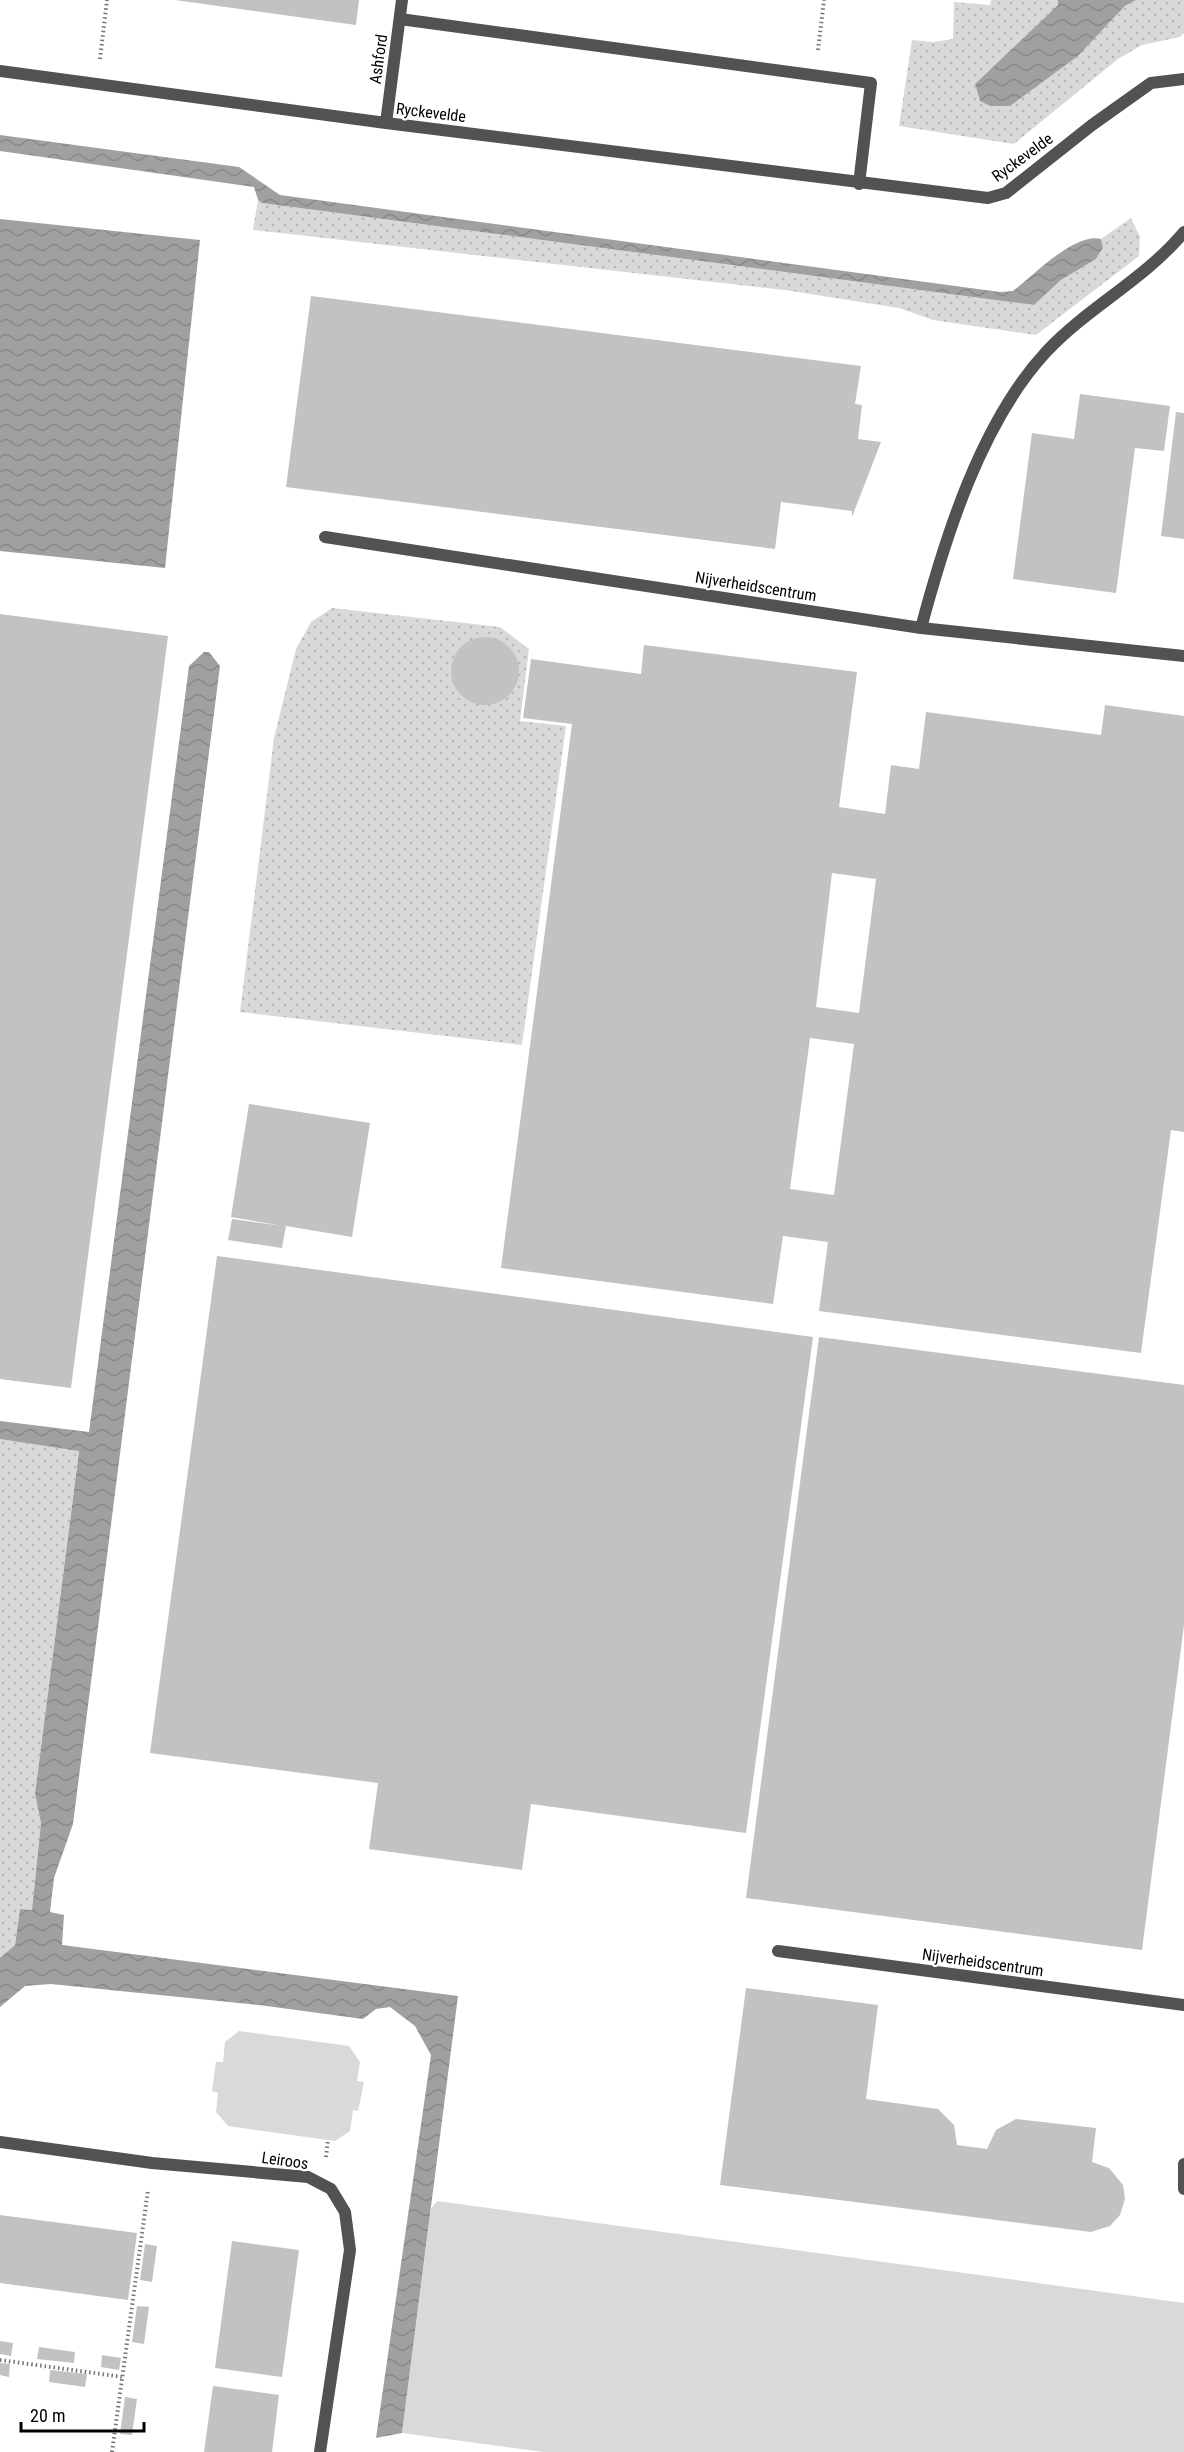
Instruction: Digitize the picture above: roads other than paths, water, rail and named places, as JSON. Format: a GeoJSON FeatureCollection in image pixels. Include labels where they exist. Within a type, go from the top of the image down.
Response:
{"type":"FeatureCollection","features":[{"type":"Feature","properties":{"kind":"street","name":"Ashford"},"geometry":{"type":"LineString","coordinates":[[386,123],[402,0]]}},
{"type":"Feature","properties":{"kind":"street"},"geometry":{"type":"LineString","coordinates":[[400,19],[871,83],[859,184]]}},
{"type":"Feature","properties":{"kind":"street","name":"Ryckevelde"},"geometry":{"type":"LineString","coordinates":[[0,71],[859,184],[988,198],[1006,193],[1092,124],[1151,83],[1184,79]]}},
{"type":"Feature","properties":{"kind":"street"},"geometry":{"type":"LineString","coordinates":[[921,628],[943,545],[1006,406],[1046,352],[1089,314],[1163,257],[1184,232]]}},
{"type":"Feature","properties":{"kind":"street","name":"Nijverheidscentrum"},"geometry":{"type":"LineString","coordinates":[[325,537],[921,628],[1184,656]]}},
{"type":"Feature","properties":{"kind":"street","name":"Nijverheidscentrum"},"geometry":{"type":"LineString","coordinates":[[778,1951],[1184,2005]]}},
{"type":"Feature","properties":{"kind":"street","name":"Leiroos"},"geometry":{"type":"LineString","coordinates":[[0,2142],[152,2163],[308,2177],[331,2189],[345,2212],[350,2250],[320,2452]]}},
{"type":"Feature","properties":{"kind":"street"},"geometry":{"type":"LineString","coordinates":[[1184,2164],[1184,2189]]}},
{"type":"Feature","properties":{"kind":"water"},"geometry":{"type":"Polygon","coordinates":[[[1058,0],[1136,0],[1125,6],[1078,56],[1010,106],[990,106],[980,101],[975,84],[1058,5],[1058,0]]]}},
{"type":"Feature","properties":{"kind":"water"},"geometry":{"type":"Polygon","coordinates":[[[0,135],[239,167],[280,195],[1000,292],[1013,291],[1055,256],[1079,242],[1101,239],[1103,248],[1096,259],[1061,280],[1034,305],[262,203],[258,200],[254,187],[0,151],[0,135]]]}},
{"type":"Feature","properties":{"kind":"water"},"geometry":{"type":"Polygon","coordinates":[[[0,219],[200,240],[165,568],[0,551],[0,219]]]}},
{"type":"Feature","properties":{"kind":"water"},"geometry":{"type":"Polygon","coordinates":[[[204,652],[209,652],[220,666],[73,1824],[54,1878],[50,1912],[64,1915],[62,1945],[458,1996],[402,2433],[376,2438],[431,2055],[415,2026],[390,2007],[376,2009],[363,2019],[259,2005],[51,1984],[25,1986],[0,2007],[0,1958],[15,1945],[20,1909],[32,1910],[41,1823],[35,1794],[79,1451],[0,1439],[0,1421],[89,1432],[189,666],[204,652]]]}}]}
